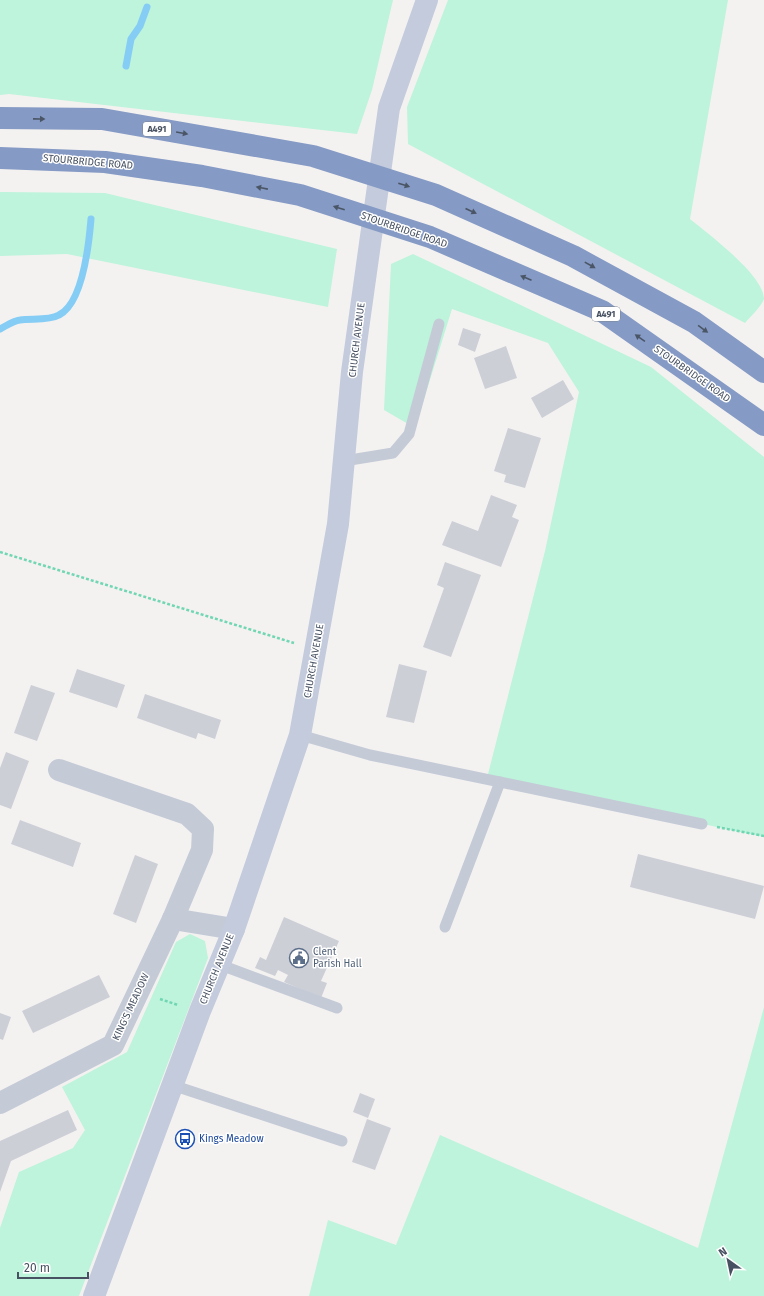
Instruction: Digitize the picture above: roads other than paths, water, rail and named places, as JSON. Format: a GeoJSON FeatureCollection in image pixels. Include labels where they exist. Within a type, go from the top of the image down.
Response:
{"type":"FeatureCollection","features":[{"type":"Feature","properties":{"kind":"highway","name":"A491"},"geometry":{"type":"LineString","coordinates":[[0,118],[102,119],[313,156],[436,195],[573,256],[694,322],[764,372]]}},
{"type":"Feature","properties":{"kind":"highway","name":"STOURBRIDGE ROAD"},"geometry":{"type":"LineString","coordinates":[[0,158],[106,162],[202,176],[300,195],[430,237],[602,311],[764,425]]}},
{"type":"Feature","properties":{"kind":"street","name":"CHURCH AVENUE"},"geometry":{"type":"LineString","coordinates":[[94,1296],[200,1011],[218,964],[234,929],[300,735],[338,524],[355,349],[389,108],[426,0]]}},
{"type":"Feature","properties":{"kind":"street","name":"KING'S MEADOW"},"geometry":{"type":"LineString","coordinates":[[0,1103],[113,1045],[173,919],[202,850],[203,829],[187,814],[59,770]]}},
{"type":"Feature","properties":{"kind":"street"},"geometry":{"type":"LineString","coordinates":[[173,919],[234,929]]}},
{"type":"Feature","properties":{"kind":"lane"},"geometry":{"type":"LineString","coordinates":[[344,461],[393,453],[409,434],[439,324]]}},
{"type":"Feature","properties":{"kind":"lane"},"geometry":{"type":"LineString","coordinates":[[300,735],[370,755],[702,824]]}},
{"type":"Feature","properties":{"kind":"lane"},"geometry":{"type":"LineString","coordinates":[[445,927],[500,782]]}},
{"type":"Feature","properties":{"kind":"lane"},"geometry":{"type":"LineString","coordinates":[[218,964],[337,1008]]}},
{"type":"Feature","properties":{"kind":"lane"},"geometry":{"type":"LineString","coordinates":[[172,1085],[342,1141]]}},
{"type":"Feature","properties":{"kind":"waterway"},"geometry":{"type":"LineString","coordinates":[[126,66],[131,39],[140,26],[147,7]]}},
{"type":"Feature","properties":{"kind":"waterway"},"geometry":{"type":"LineString","coordinates":[[0,329],[12,322],[24,319],[45,319],[55,317],[67,308],[74,298],[83,272],[89,242],[91,219]]}},
{"type":"Feature","properties":{"kind":"place","name":"Clent Parish Hall"},"geometry":{"type":"Point","coordinates":[299,958]}},
{"type":"Feature","properties":{"kind":"place","name":"Kings Meadow"},"geometry":{"type":"Point","coordinates":[185,1139]}}]}
